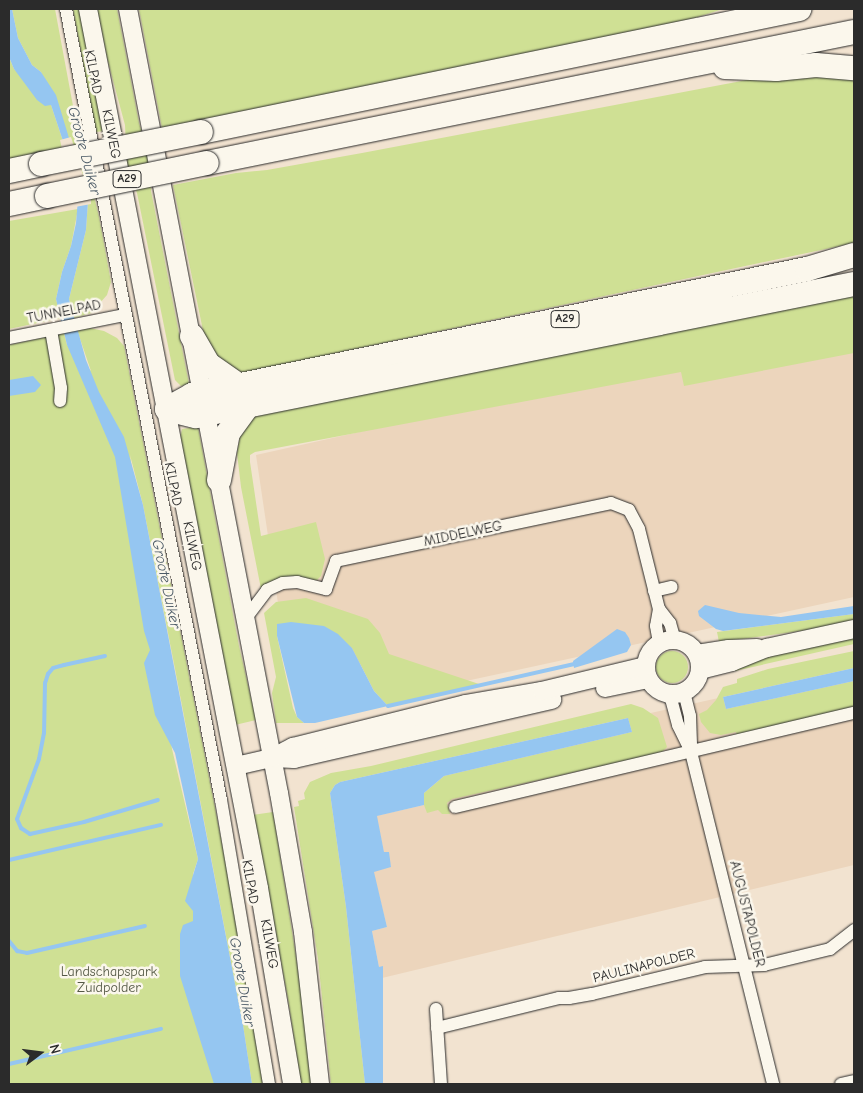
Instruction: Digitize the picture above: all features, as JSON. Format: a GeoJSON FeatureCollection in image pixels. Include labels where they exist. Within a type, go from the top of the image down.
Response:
{"type":"FeatureCollection","features":[{"type":"Feature","properties":{"kind":"highway","name":"A29"},"geometry":{"type":"LineString","coordinates":[[615,47],[731,9]]}},
{"type":"Feature","properties":{"kind":"highway","name":"A29"},"geometry":{"type":"LineString","coordinates":[[9,171],[799,9]]}},
{"type":"Feature","properties":{"kind":"highway","name":"A29"},"geometry":{"type":"LineString","coordinates":[[9,204],[854,32]]}},
{"type":"Feature","properties":{"kind":"highway","name":"A29"},"geometry":{"type":"LineString","coordinates":[[688,65],[776,69],[816,65],[854,68]]}},
{"type":"Feature","properties":{"kind":"highway","name":"A29"},"geometry":{"type":"LineString","coordinates":[[244,396],[807,269],[854,255]]}},
{"type":"Feature","properties":{"kind":"highway","name":"A29"},"geometry":{"type":"LineString","coordinates":[[167,409],[192,395],[204,403],[597,334],[655,326],[854,284]]}},
{"type":"Feature","properties":{"kind":"highway"},"geometry":{"type":"LineString","coordinates":[[192,336],[208,364],[244,396],[228,433],[219,480]]}},
{"type":"Feature","properties":{"kind":"main road","name":"KILWEG"},"geometry":{"type":"LineString","coordinates":[[88,9],[236,766],[292,1084]]}},
{"type":"Feature","properties":{"kind":"main road"},"geometry":{"type":"LineString","coordinates":[[128,9],[272,758],[303,932],[320,1084]]}},
{"type":"Feature","properties":{"kind":"main road"},"geometry":{"type":"LineString","coordinates":[[698,662],[729,649],[767,648],[854,629]]}},
{"type":"Feature","properties":{"kind":"main road"},"geometry":{"type":"LineString","coordinates":[[667,642],[691,647],[698,662],[692,687],[677,693],[661,692],[646,672],[652,649],[667,642]]}},
{"type":"Feature","properties":{"kind":"main road"},"geometry":{"type":"LineString","coordinates":[[236,766],[272,758],[293,747],[465,704],[646,672]]}},
{"type":"Feature","properties":{"kind":"street","name":"KILPAD"},"geometry":{"type":"LineString","coordinates":[[66,9],[124,315],[220,800],[269,1084]]}},
{"type":"Feature","properties":{"kind":"street","name":"TUNNELPAD"},"geometry":{"type":"LineString","coordinates":[[9,338],[124,315]]}},
{"type":"Feature","properties":{"kind":"street"},"geometry":{"type":"LineString","coordinates":[[56,329],[61,388],[60,401]]}},
{"type":"Feature","properties":{"kind":"street","name":"MIDDELWEG"},"geometry":{"type":"LineString","coordinates":[[246,618],[267,590],[283,583],[297,582],[326,590],[336,562],[611,503],[629,510],[639,529],[658,609],[670,623],[667,642]]}},
{"type":"Feature","properties":{"kind":"street"},"geometry":{"type":"LineString","coordinates":[[654,591],[672,587]]}},
{"type":"Feature","properties":{"kind":"street","name":"AUGUSTAPOLDER"},"geometry":{"type":"LineString","coordinates":[[677,693],[678,725],[691,752],[774,1084]]}},
{"type":"Feature","properties":{"kind":"street"},"geometry":{"type":"LineString","coordinates":[[455,807],[854,714]]}},
{"type":"Feature","properties":{"kind":"street","name":"PAULINAPOLDER"},"geometry":{"type":"LineString","coordinates":[[437,1028],[559,998],[592,994],[705,967],[764,965],[830,949],[854,930]]}},
{"type":"Feature","properties":{"kind":"street"},"geometry":{"type":"LineString","coordinates":[[436,1009],[441,1084]]}},
{"type":"Feature","properties":{"kind":"street"},"geometry":{"type":"LineString","coordinates":[[841,1084],[854,1081]]}},
{"type":"Feature","properties":{"kind":"shaded area"},"geometry":{"type":"Polygon","coordinates":[[[854,322],[854,597],[406,694],[279,610],[256,455],[854,322]]]}},
{"type":"Feature","properties":{"kind":"shaded area"},"geometry":{"type":"Polygon","coordinates":[[[854,681],[854,865],[382,978],[383,967],[379,967],[372,931],[387,927],[373,871],[391,866],[384,852],[376,816],[424,805],[444,776],[632,732],[628,718],[723,697],[726,709],[854,681]]]}},
{"type":"Feature","properties":{"kind":"green space"},"geometry":{"type":"Polygon","coordinates":[[[12,9],[55,9],[76,122],[99,217],[111,282],[107,295],[91,313],[74,318],[69,299],[86,230],[88,201],[41,72],[32,65],[18,38],[12,9]]]}},
{"type":"Feature","properties":{"kind":"green space"},"geometry":{"type":"Polygon","coordinates":[[[73,9],[81,9],[104,131],[96,132],[73,9]]]}},
{"type":"Feature","properties":{"kind":"green space"},"geometry":{"type":"Polygon","coordinates":[[[97,9],[117,9],[139,123],[152,163],[151,191],[189,384],[181,386],[175,380],[137,193],[127,168],[125,125],[107,58],[97,9]]]}},
{"type":"Feature","properties":{"kind":"green space"},"geometry":{"type":"Polygon","coordinates":[[[139,9],[723,9],[682,22],[162,128],[139,9]]]}},
{"type":"Feature","properties":{"kind":"green space"},"geometry":{"type":"Polygon","coordinates":[[[9,57],[14,69],[51,105],[65,147],[9,159],[9,57]]]}},
{"type":"Feature","properties":{"kind":"green space"},"geometry":{"type":"Polygon","coordinates":[[[800,70],[854,74],[854,243],[242,373],[234,373],[206,345],[173,185],[362,153],[800,70]]]}},
{"type":"Feature","properties":{"kind":"green space"},"geometry":{"type":"Polygon","coordinates":[[[78,209],[71,246],[62,272],[56,299],[61,318],[9,329],[9,221],[78,209]]]}},
{"type":"Feature","properties":{"kind":"green space"},"geometry":{"type":"Polygon","coordinates":[[[854,284],[854,353],[684,386],[681,372],[255,452],[250,455],[250,462],[261,536],[316,522],[325,559],[321,576],[317,580],[261,589],[241,487],[237,453],[243,418],[854,284]]]}},
{"type":"Feature","properties":{"kind":"green space","name":"Landschapspark Zuidpolder"},"geometry":{"type":"Polygon","coordinates":[[[90,328],[104,331],[117,338],[124,346],[241,940],[263,1084],[252,1084],[243,1025],[175,669],[143,505],[130,455],[172,749],[198,859],[193,874],[227,1084],[9,1084],[9,345],[64,333],[67,345],[91,371],[77,330],[90,328]]]}},
{"type":"Feature","properties":{"kind":"green space"},"geometry":{"type":"Polygon","coordinates":[[[197,422],[239,646],[256,720],[235,725],[180,439],[182,429],[189,428],[197,422]]]}},
{"type":"Feature","properties":{"kind":"green space"},"geometry":{"type":"Polygon","coordinates":[[[306,598],[368,619],[380,633],[389,654],[482,685],[388,706],[374,691],[352,648],[277,624],[277,636],[293,708],[297,717],[304,723],[276,723],[272,693],[276,677],[264,613],[276,602],[306,598]]]}},
{"type":"Feature","properties":{"kind":"green space"},"geometry":{"type":"Polygon","coordinates":[[[854,614],[854,622],[837,626],[719,642],[717,632],[854,614]]]}},
{"type":"Feature","properties":{"kind":"green space"},"geometry":{"type":"Polygon","coordinates":[[[854,638],[854,644],[735,671],[733,667],[782,653],[854,638]]]}},
{"type":"Feature","properties":{"kind":"green space"},"geometry":{"type":"Polygon","coordinates":[[[672,651],[683,656],[688,667],[683,678],[672,683],[661,678],[656,667],[661,656],[672,651]]]}},
{"type":"Feature","properties":{"kind":"green space"},"geometry":{"type":"Polygon","coordinates":[[[854,651],[854,668],[723,697],[726,709],[854,681],[854,710],[737,736],[736,732],[721,735],[710,733],[701,722],[699,714],[707,710],[716,700],[723,687],[737,683],[737,679],[768,669],[854,651]]]}},
{"type":"Feature","properties":{"kind":"green space"},"geometry":{"type":"Polygon","coordinates":[[[631,704],[643,708],[658,718],[667,747],[661,753],[452,799],[447,803],[450,814],[442,814],[438,810],[427,813],[424,805],[424,793],[444,776],[632,732],[628,718],[340,782],[335,785],[330,793],[346,907],[365,1084],[331,1084],[318,959],[294,807],[299,806],[298,801],[305,799],[304,793],[310,782],[331,773],[371,766],[631,704]]]}},
{"type":"Feature","properties":{"kind":"green space"},"geometry":{"type":"Polygon","coordinates":[[[273,812],[304,1007],[314,1084],[301,1084],[288,999],[253,815],[273,812]]]}},
{"type":"Feature","properties":{"kind":"water"},"geometry":{"type":"Polygon","coordinates":[[[9,9],[12,9],[18,38],[32,65],[41,72],[56,95],[88,201],[86,230],[69,299],[86,360],[99,392],[124,437],[143,505],[243,1025],[252,1084],[214,1084],[180,976],[180,934],[183,925],[193,921],[193,911],[185,901],[198,859],[175,753],[155,715],[144,663],[150,650],[144,631],[115,457],[67,345],[56,299],[62,272],[71,246],[76,223],[78,199],[65,147],[51,105],[45,106],[37,100],[14,69],[9,57],[9,9]]]}},
{"type":"Feature","properties":{"kind":"water"},"geometry":{"type":"Polygon","coordinates":[[[33,376],[41,385],[35,392],[9,396],[9,380],[33,376]]]}},
{"type":"Feature","properties":{"kind":"water"},"geometry":{"type":"Polygon","coordinates":[[[705,605],[739,613],[781,617],[854,606],[854,614],[723,631],[716,629],[699,616],[698,611],[705,605]]]}},
{"type":"Feature","properties":{"kind":"water"},"geometry":{"type":"Polygon","coordinates":[[[291,622],[324,626],[338,634],[352,648],[374,691],[388,706],[315,723],[304,723],[297,717],[277,636],[277,624],[291,622]]]}},
{"type":"Feature","properties":{"kind":"water"},"geometry":{"type":"Polygon","coordinates":[[[617,629],[625,632],[629,638],[631,645],[627,652],[574,668],[573,661],[617,629]]]}},
{"type":"Feature","properties":{"kind":"water"},"geometry":{"type":"Polygon","coordinates":[[[854,668],[854,681],[726,709],[723,697],[854,668]]]}},
{"type":"Feature","properties":{"kind":"water"},"geometry":{"type":"Polygon","coordinates":[[[628,718],[632,732],[444,776],[424,793],[424,805],[377,816],[384,852],[389,852],[391,867],[374,872],[387,927],[372,931],[379,967],[383,966],[383,1084],[365,1084],[346,907],[330,793],[335,785],[340,782],[628,718]]]}},
{"type":"Feature","properties":{"kind":"pier"},"geometry":{"type":"Polygon","coordinates":[[[71,137],[91,200],[91,204],[75,207],[60,140],[71,137]]]}},
{"type":"Feature","properties":{"kind":"waterway"},"geometry":{"type":"LineString","coordinates":[[105,656],[53,668],[48,674],[45,683],[44,733],[39,759],[17,819],[21,828],[30,834],[84,822],[158,800]]}},
{"type":"Feature","properties":{"kind":"waterway"},"geometry":{"type":"LineString","coordinates":[[388,706],[574,664]]}},
{"type":"Feature","properties":{"kind":"waterway"},"geometry":{"type":"LineString","coordinates":[[9,860],[161,825]]}},
{"type":"Feature","properties":{"kind":"waterway"},"geometry":{"type":"LineString","coordinates":[[9,941],[17,951],[27,953],[145,926]]}},
{"type":"Feature","properties":{"kind":"waterway"},"geometry":{"type":"LineString","coordinates":[[9,1064],[161,1029]]}},
{"type":"Feature","properties":{"kind":"water label","name":"Groote Duiker"},"geometry":{"type":"Point","coordinates":[84,151]}},
{"type":"Feature","properties":{"kind":"water label","name":"Groote Duiker"},"geometry":{"type":"Point","coordinates":[166,584]}},
{"type":"Feature","properties":{"kind":"water label","name":"Groote Duiker"},"geometry":{"type":"Point","coordinates":[242,982]}}]}
